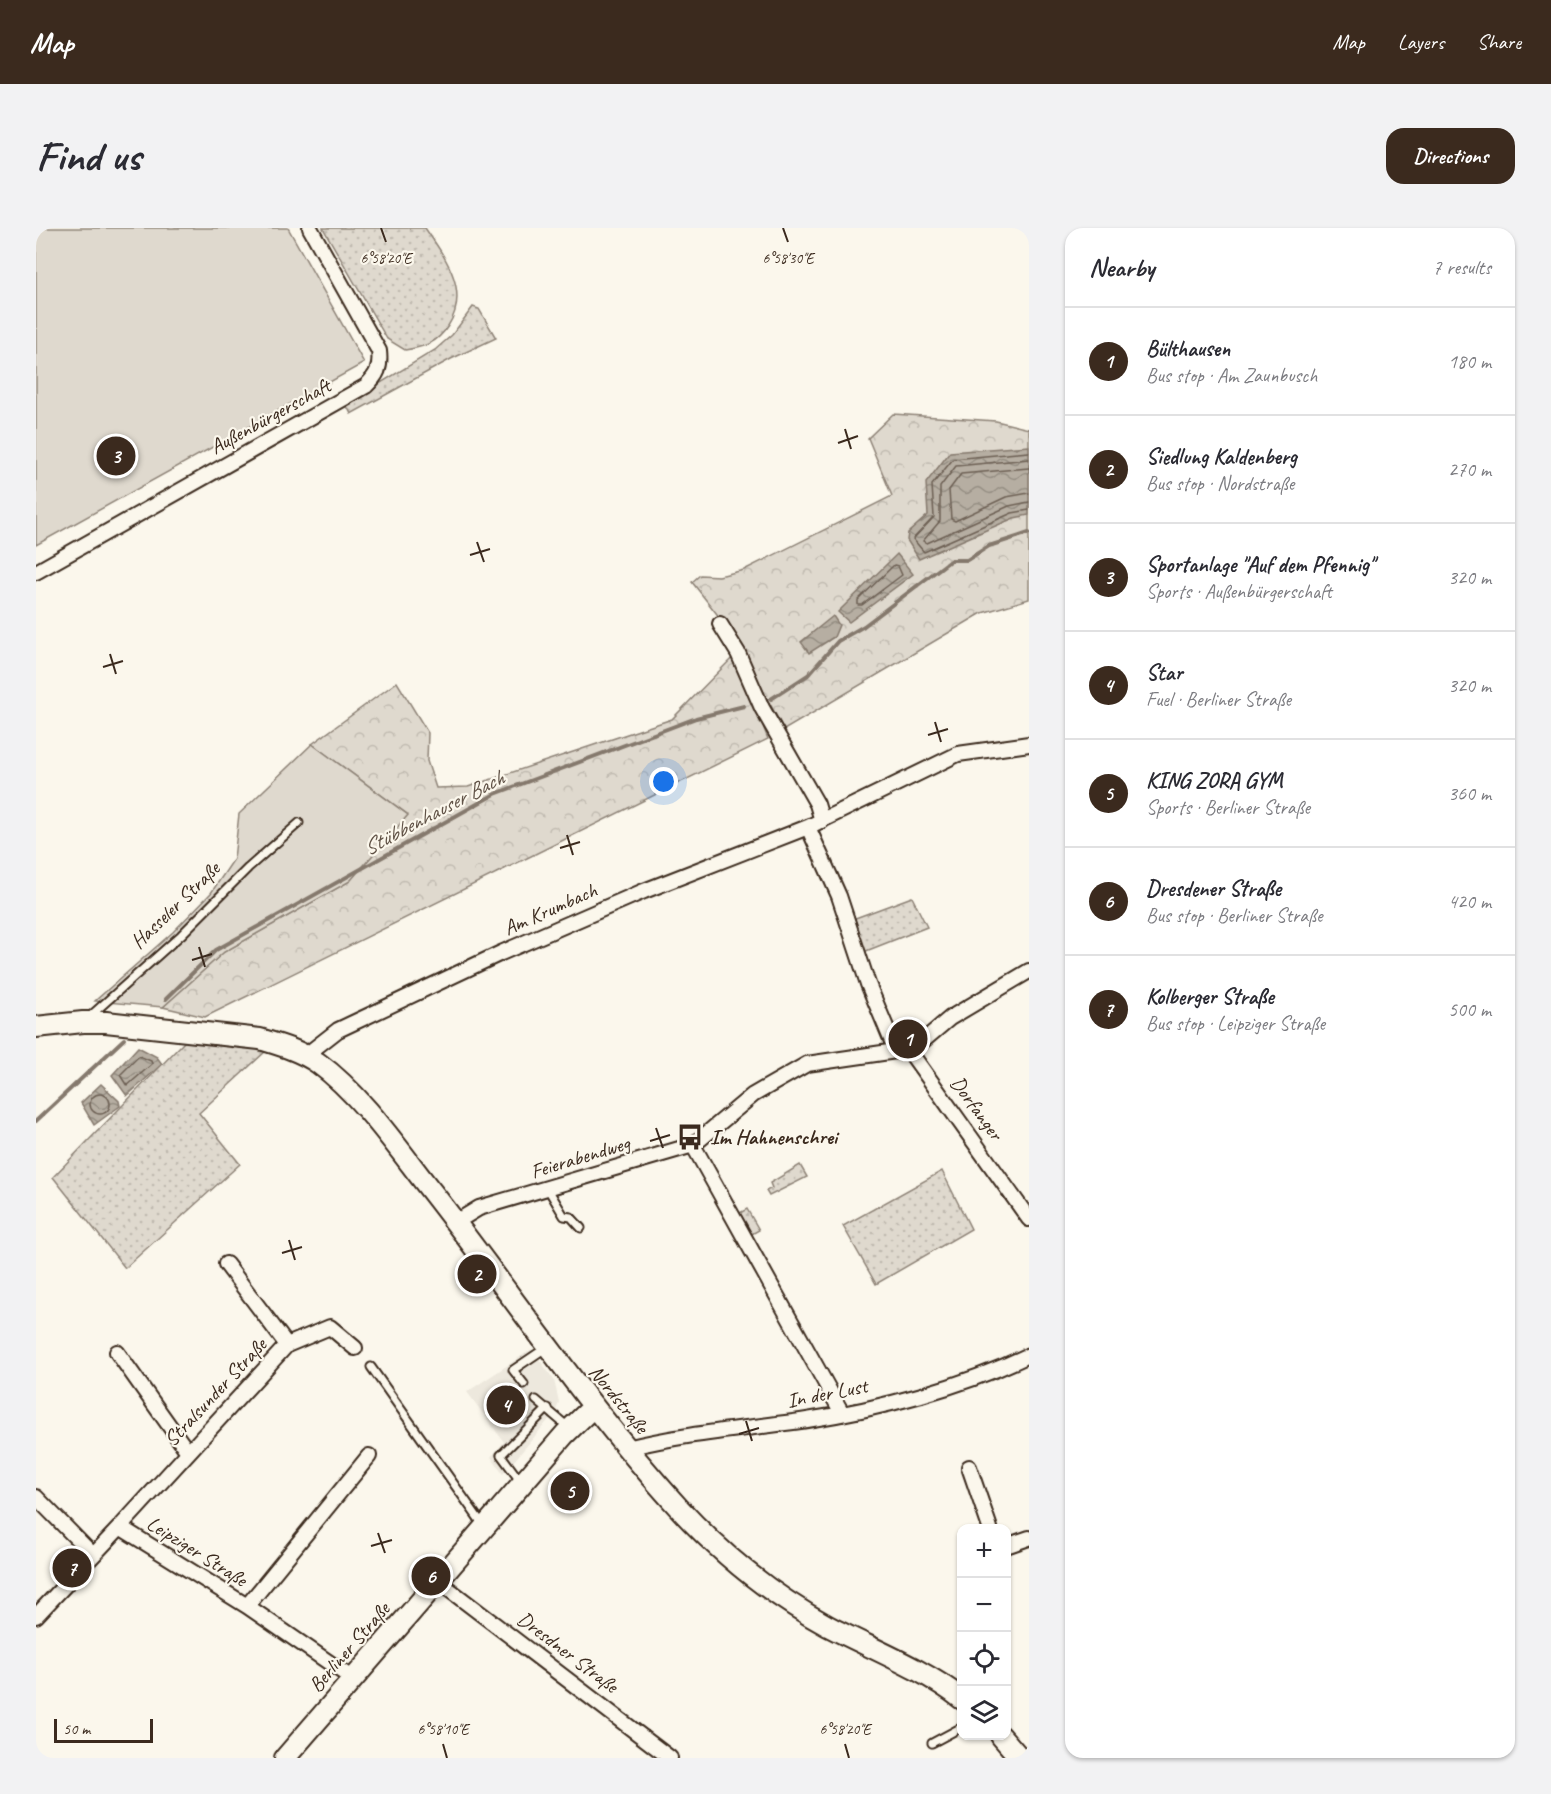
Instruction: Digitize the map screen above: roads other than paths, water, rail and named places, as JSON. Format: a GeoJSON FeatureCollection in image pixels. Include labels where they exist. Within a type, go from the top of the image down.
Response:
{"type":"FeatureCollection","features":[{"type":"Feature","properties":{"kind":"main road"},"geometry":{"type":"LineString","coordinates":[[36,1027],[83,1022],[260,1039],[306,1055]]}},
{"type":"Feature","properties":{"kind":"main road","name":"Nordstraße"},"geometry":{"type":"LineString","coordinates":[[306,1055],[331,1074],[372,1118],[456,1222],[593,1407],[711,1541],[754,1578],[825,1624],[923,1675],[957,1696]]}},
{"type":"Feature","properties":{"kind":"main road","name":"Berliner Straße"},"geometry":{"type":"LineString","coordinates":[[287,1758],[522,1484],[593,1407]]}},
{"type":"Feature","properties":{"kind":"main road"},"geometry":{"type":"LineString","coordinates":[[1004,1740],[1020,1758]]}},
{"type":"Feature","properties":{"kind":"street","name":"Außenbürgerschaft"},"geometry":{"type":"LineString","coordinates":[[36,572],[366,386],[376,375],[381,365],[379,351],[310,228]]}},
{"type":"Feature","properties":{"kind":"street"},"geometry":{"type":"LineString","coordinates":[[720,624],[738,654],[762,708],[817,804],[822,821]]}},
{"type":"Feature","properties":{"kind":"street","name":"Am Krumbach"},"geometry":{"type":"LineString","coordinates":[[306,1055],[338,1030],[551,930],[822,821],[958,754],[1029,744]]}},
{"type":"Feature","properties":{"kind":"street","name":"Dorfanger"},"geometry":{"type":"LineString","coordinates":[[808,827],[840,896],[868,984],[903,1051],[1029,1219]]}},
{"type":"Feature","properties":{"kind":"street"},"geometry":{"type":"LineString","coordinates":[[903,1051],[950,1018],[1029,971]]}},
{"type":"Feature","properties":{"kind":"street","name":"Feierabendweg"},"geometry":{"type":"LineString","coordinates":[[456,1222],[479,1208],[693,1145],[753,1095],[807,1064],[903,1051]]}},
{"type":"Feature","properties":{"kind":"street"},"geometry":{"type":"LineString","coordinates":[[693,1145],[842,1413]]}},
{"type":"Feature","properties":{"kind":"street"},"geometry":{"type":"LineString","coordinates":[[226,1264],[287,1345]]}},
{"type":"Feature","properties":{"kind":"street","name":"Stralsunder Straße"},"geometry":{"type":"LineString","coordinates":[[120,1527],[287,1345],[330,1327],[355,1348]]}},
{"type":"Feature","properties":{"kind":"street"},"geometry":{"type":"LineString","coordinates":[[117,1352],[188,1452]]}},
{"type":"Feature","properties":{"kind":"street","name":"In der Lust"},"geometry":{"type":"LineString","coordinates":[[627,1448],[690,1434],[806,1420],[919,1396],[1004,1367],[1029,1355]]}},
{"type":"Feature","properties":{"kind":"street"},"geometry":{"type":"LineString","coordinates":[[247,1606],[369,1456]]}},
{"type":"Feature","properties":{"kind":"street"},"geometry":{"type":"LineString","coordinates":[[969,1467],[989,1524]]}},
{"type":"Feature","properties":{"kind":"street"},"geometry":{"type":"LineString","coordinates":[[36,1497],[92,1554]]}},
{"type":"Feature","properties":{"kind":"street","name":"Leipziger Straße"},"geometry":{"type":"LineString","coordinates":[[36,1616],[92,1554],[120,1527],[247,1606],[353,1679]]}},
{"type":"Feature","properties":{"kind":"street"},"geometry":{"type":"LineString","coordinates":[[1011,1544],[1029,1538]]}},
{"type":"Feature","properties":{"kind":"street","name":"Dresdner Straße"},"geometry":{"type":"LineString","coordinates":[[438,1581],[670,1758]]}},
{"type":"Feature","properties":{"kind":"lane","name":"Hasseler Straße"},"geometry":{"type":"LineString","coordinates":[[83,1022],[181,935],[248,868],[299,823]]}},
{"type":"Feature","properties":{"kind":"lane"},"geometry":{"type":"LineString","coordinates":[[548,1189],[564,1216],[572,1216],[581,1228]]}},
{"type":"Feature","properties":{"kind":"lane"},"geometry":{"type":"LineString","coordinates":[[524,1384],[513,1370],[547,1347]]}},
{"type":"Feature","properties":{"kind":"lane"},"geometry":{"type":"LineString","coordinates":[[371,1367],[485,1527]]}},
{"type":"Feature","properties":{"kind":"lane"},"geometry":{"type":"LineString","coordinates":[[536,1400],[571,1429]]}},
{"type":"Feature","properties":{"kind":"lane"},"geometry":{"type":"LineString","coordinates":[[522,1484],[501,1455],[548,1408]]}},
{"type":"Feature","properties":{"kind":"lane"},"geometry":{"type":"LineString","coordinates":[[932,1743],[957,1730]]}},
{"type":"Feature","properties":{"kind":"water"},"geometry":{"type":"Polygon","coordinates":[[[1029,446],[1029,515],[1014,518],[919,559],[907,540],[908,533],[928,515],[926,483],[950,452],[1029,446]]]}},
{"type":"Feature","properties":{"kind":"water"},"geometry":{"type":"Polygon","coordinates":[[[897,554],[913,574],[849,622],[838,612],[897,554]]]}},
{"type":"Feature","properties":{"kind":"water"},"geometry":{"type":"Polygon","coordinates":[[[833,616],[839,625],[834,637],[809,653],[801,642],[833,616]]]}},
{"type":"Feature","properties":{"kind":"water"},"geometry":{"type":"Polygon","coordinates":[[[138,1047],[157,1057],[162,1064],[127,1096],[112,1075],[138,1047]]]}},
{"type":"Feature","properties":{"kind":"water"},"geometry":{"type":"Polygon","coordinates":[[[101,1084],[119,1101],[120,1106],[94,1125],[81,1103],[101,1084]]]}},
{"type":"Feature","properties":{"kind":"waterway","name":"Stübbenhauser Bach"},"geometry":{"type":"LineString","coordinates":[[771,699],[808,675],[838,641],[864,626],[951,560],[967,560],[989,546],[1029,533]]}},
{"type":"Feature","properties":{"kind":"waterway","name":"Stübbenhauser Bach"},"geometry":{"type":"LineString","coordinates":[[166,999],[216,950],[495,794],[696,718],[744,706]]}},
{"type":"Feature","properties":{"kind":"waterway","name":"Stübbenhauser Bach"},"geometry":{"type":"LineString","coordinates":[[36,1121],[124,1039]]}},
{"type":"Feature","properties":{"kind":"place","name":"Sportanlage \"Auf dem Pfennig\""},"geometry":{"type":"Point","coordinates":[116,456]}},
{"type":"Feature","properties":{"kind":"place","name":"Bülthausen"},"geometry":{"type":"Point","coordinates":[908,1039]}},
{"type":"Feature","properties":{"kind":"place","name":"Im Hahnenschrei"},"geometry":{"type":"Point","coordinates":[690,1137]}},
{"type":"Feature","properties":{"kind":"place","name":"Siedlung Kaldenberg"},"geometry":{"type":"Point","coordinates":[477,1274]}},
{"type":"Feature","properties":{"kind":"place","name":"Star"},"geometry":{"type":"Point","coordinates":[506,1405]}},
{"type":"Feature","properties":{"kind":"place","name":"KING ZORA GYM"},"geometry":{"type":"Point","coordinates":[570,1491]}},
{"type":"Feature","properties":{"kind":"place","name":"Kolberger Straße"},"geometry":{"type":"Point","coordinates":[72,1568]}},
{"type":"Feature","properties":{"kind":"place","name":"Dresdener Straße"},"geometry":{"type":"Point","coordinates":[431,1576]}}]}
